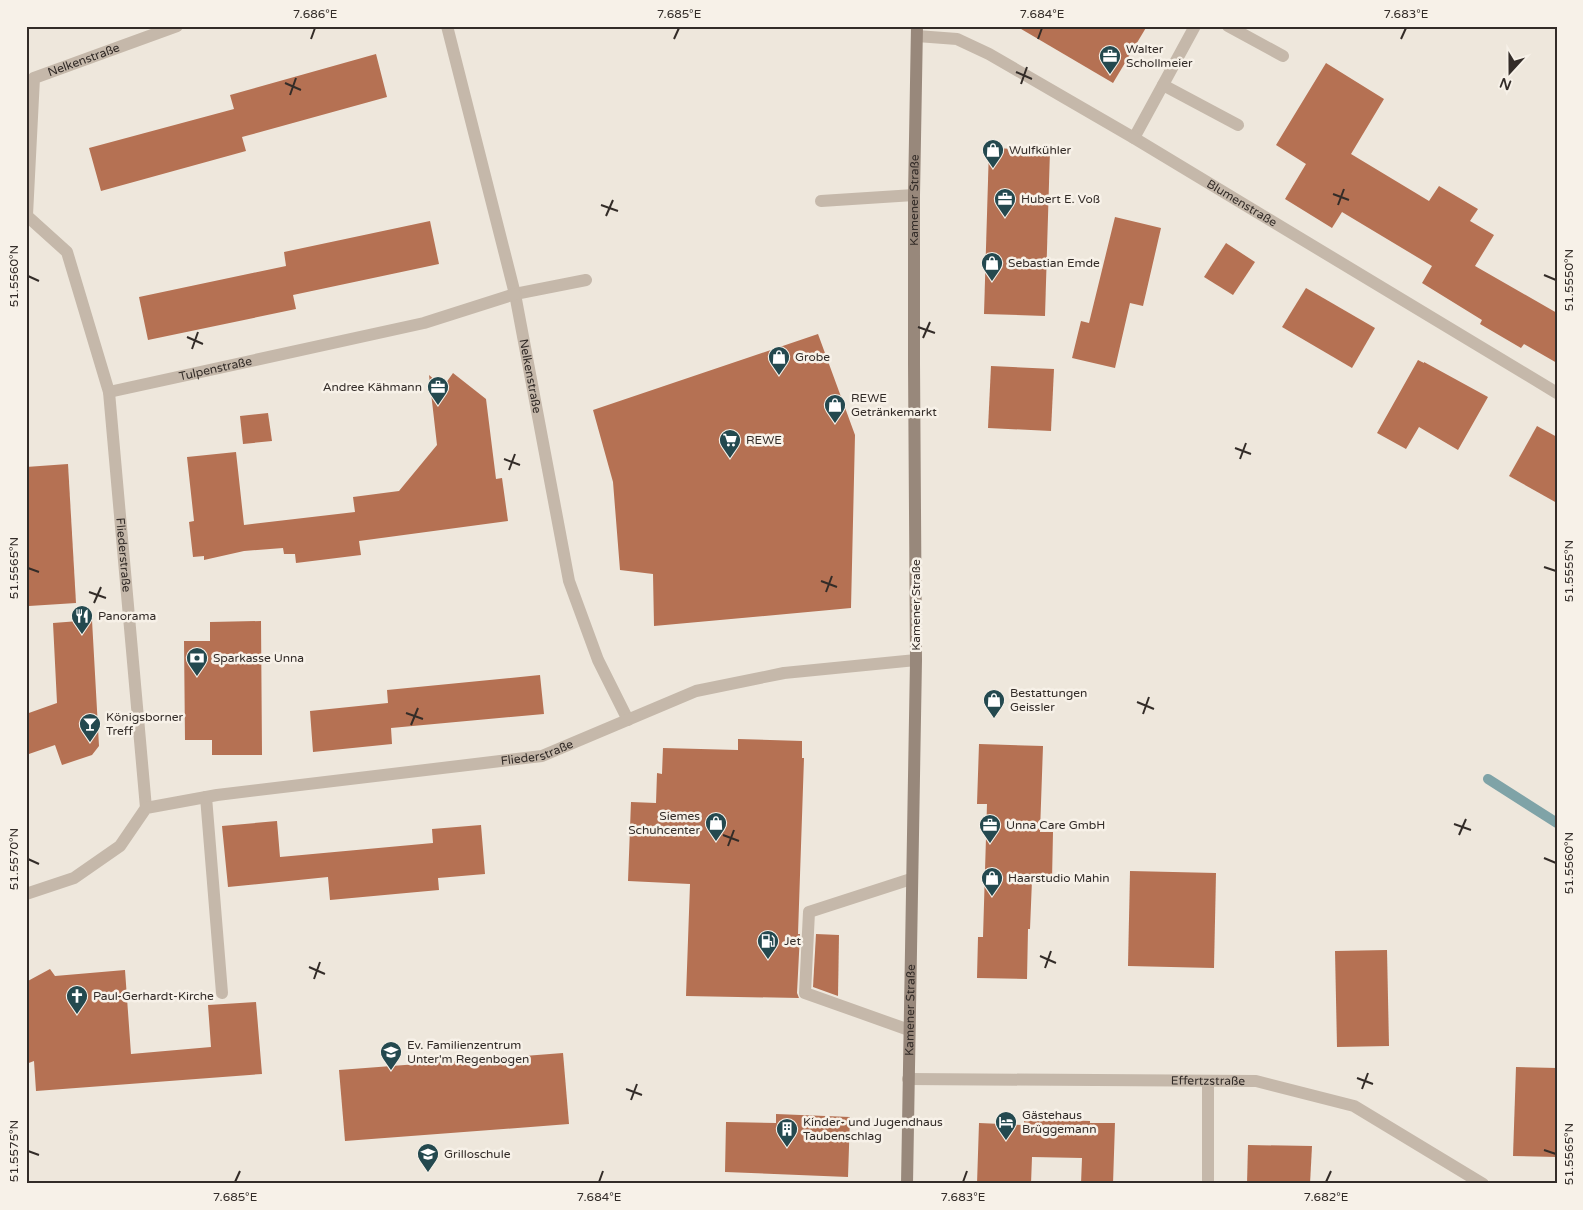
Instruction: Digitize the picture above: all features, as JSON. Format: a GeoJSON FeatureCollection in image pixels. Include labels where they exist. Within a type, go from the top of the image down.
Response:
{"type":"FeatureCollection","features":[{"type":"Feature","properties":{"kind":"main road","name":"Kamener Straße"},"geometry":{"type":"LineString","coordinates":[[907,1184],[916,660],[914,195],[917,31]]}},
{"type":"Feature","properties":{"kind":"street","name":"Nelkenstraße"},"geometry":{"type":"LineString","coordinates":[[27,215],[34,78],[177,26]]}},
{"type":"Feature","properties":{"kind":"street","name":"Nelkenstraße"},"geometry":{"type":"LineString","coordinates":[[447,26],[515,294],[569,581],[598,660],[628,720]]}},
{"type":"Feature","properties":{"kind":"street"},"geometry":{"type":"LineString","coordinates":[[1134,138],[1195,26]]}},
{"type":"Feature","properties":{"kind":"street"},"geometry":{"type":"LineString","coordinates":[[1228,26],[1283,56]]}},
{"type":"Feature","properties":{"kind":"street","name":"Blumenstraße"},"geometry":{"type":"LineString","coordinates":[[917,31],[957,39],[990,54],[1134,138],[1557,393]]}},
{"type":"Feature","properties":{"kind":"street"},"geometry":{"type":"LineString","coordinates":[[1163,85],[1238,125]]}},
{"type":"Feature","properties":{"kind":"street"},"geometry":{"type":"LineString","coordinates":[[821,201],[914,195]]}},
{"type":"Feature","properties":{"kind":"street"},"geometry":{"type":"LineString","coordinates":[[27,215],[67,252],[109,392]]}},
{"type":"Feature","properties":{"kind":"street","name":"Tulpenstraße"},"geometry":{"type":"LineString","coordinates":[[109,392],[424,323],[515,294],[586,280]]}},
{"type":"Feature","properties":{"kind":"street","name":"Fliederstraße"},"geometry":{"type":"LineString","coordinates":[[109,392],[146,808],[206,796],[542,756],[696,691],[775,674],[916,660]]}},
{"type":"Feature","properties":{"kind":"street"},"geometry":{"type":"LineString","coordinates":[[206,796],[222,993]]}},
{"type":"Feature","properties":{"kind":"street"},"geometry":{"type":"LineString","coordinates":[[26,894],[74,878],[120,846],[146,808]]}},
{"type":"Feature","properties":{"kind":"street"},"geometry":{"type":"LineString","coordinates":[[909,1030],[805,993],[809,912],[911,879]]}},
{"type":"Feature","properties":{"kind":"street","name":"Effertzstraße"},"geometry":{"type":"LineString","coordinates":[[908,1079],[1256,1081],[1354,1106],[1483,1184]]}},
{"type":"Feature","properties":{"kind":"street"},"geometry":{"type":"LineString","coordinates":[[1208,1081],[1208,1184]]}},
{"type":"Feature","properties":{"kind":"building"},"geometry":{"type":"Polygon","coordinates":[[[1016,26],[1147,26],[1113,83],[1016,26]]]}},
{"type":"Feature","properties":{"kind":"building"},"geometry":{"type":"Polygon","coordinates":[[[376,54],[387,97],[242,137],[246,151],[101,191],[89,148],[234,109],[230,95],[376,54]]]}},
{"type":"Feature","properties":{"kind":"building"},"geometry":{"type":"Polygon","coordinates":[[[1326,63],[1384,99],[1351,154],[1429,201],[1439,186],[1478,209],[1470,221],[1494,235],[1475,266],[1557,313],[1557,363],[1524,344],[1521,348],[1480,324],[1482,320],[1422,283],[1432,266],[1342,212],[1332,228],[1285,199],[1306,164],[1276,145],[1326,63]]]}},
{"type":"Feature","properties":{"kind":"building"},"geometry":{"type":"Polygon","coordinates":[[[989,148],[1050,150],[1045,316],[984,314],[989,148]]]}},
{"type":"Feature","properties":{"kind":"building"},"geometry":{"type":"Polygon","coordinates":[[[1115,217],[1161,228],[1143,306],[1130,303],[1115,368],[1072,358],[1081,321],[1089,323],[1115,217]]]}},
{"type":"Feature","properties":{"kind":"building"},"geometry":{"type":"Polygon","coordinates":[[[430,221],[439,264],[293,295],[296,309],[148,340],[139,297],[286,266],[284,252],[430,221]]]}},
{"type":"Feature","properties":{"kind":"building"},"geometry":{"type":"Polygon","coordinates":[[[1226,243],[1255,262],[1233,295],[1204,277],[1226,243]]]}},
{"type":"Feature","properties":{"kind":"building"},"geometry":{"type":"Polygon","coordinates":[[[1306,288],[1375,328],[1352,368],[1282,327],[1306,288]]]}},
{"type":"Feature","properties":{"kind":"building","name":"REWE"},"geometry":{"type":"Polygon","coordinates":[[[818,334],[855,435],[851,608],[654,626],[653,574],[620,570],[613,482],[593,410],[818,334]]]}},
{"type":"Feature","properties":{"kind":"building"},"geometry":{"type":"Polygon","coordinates":[[[1418,360],[1488,397],[1458,450],[1419,427],[1406,449],[1377,433],[1418,360]]]}},
{"type":"Feature","properties":{"kind":"building"},"geometry":{"type":"Polygon","coordinates":[[[991,366],[1054,369],[1051,431],[988,428],[991,366]]]}},
{"type":"Feature","properties":{"kind":"building"},"geometry":{"type":"Polygon","coordinates":[[[453,373],[486,399],[496,479],[502,478],[508,521],[359,541],[361,555],[296,563],[295,554],[284,554],[283,548],[244,551],[204,560],[204,556],[193,557],[189,522],[194,521],[187,457],[236,452],[244,525],[355,512],[353,497],[399,491],[437,445],[429,375],[443,387],[453,373]]]}},
{"type":"Feature","properties":{"kind":"building"},"geometry":{"type":"Polygon","coordinates":[[[268,413],[272,441],[243,444],[240,416],[268,413]]]}},
{"type":"Feature","properties":{"kind":"building"},"geometry":{"type":"Polygon","coordinates":[[[1537,426],[1557,437],[1557,503],[1509,476],[1537,426]]]}},
{"type":"Feature","properties":{"kind":"building"},"geometry":{"type":"Polygon","coordinates":[[[68,464],[76,603],[29,606],[26,564],[26,467],[68,464]]]}},
{"type":"Feature","properties":{"kind":"building"},"geometry":{"type":"Polygon","coordinates":[[[92,620],[99,746],[92,755],[62,765],[55,745],[26,755],[26,714],[57,703],[53,623],[92,620]]]}},
{"type":"Feature","properties":{"kind":"building"},"geometry":{"type":"Polygon","coordinates":[[[261,621],[262,755],[212,755],[212,740],[185,740],[184,641],[210,641],[210,622],[261,621]]]}},
{"type":"Feature","properties":{"kind":"building"},"geometry":{"type":"Polygon","coordinates":[[[540,675],[544,714],[391,728],[392,744],[313,752],[310,711],[388,703],[387,690],[540,675]]]}},
{"type":"Feature","properties":{"kind":"building","name":"Siemes Schuhcenter"},"geometry":{"type":"Polygon","coordinates":[[[738,739],[802,741],[802,758],[804,758],[798,934],[800,934],[797,993],[799,998],[686,996],[690,884],[628,881],[631,802],[656,803],[657,773],[662,774],[663,748],[738,750],[738,739]]]}},
{"type":"Feature","properties":{"kind":"building"},"geometry":{"type":"Polygon","coordinates":[[[979,744],[1043,746],[1040,832],[1053,832],[1052,880],[1032,880],[1030,929],[1028,929],[1027,979],[977,978],[978,937],[983,937],[987,804],[977,804],[979,744]]]}},
{"type":"Feature","properties":{"kind":"building"},"geometry":{"type":"Polygon","coordinates":[[[277,821],[280,857],[433,843],[432,829],[481,825],[485,874],[438,878],[439,890],[330,900],[328,877],[228,887],[222,826],[277,821]]]}},
{"type":"Feature","properties":{"kind":"building"},"geometry":{"type":"Polygon","coordinates":[[[1130,871],[1216,873],[1214,968],[1128,966],[1130,871]]]}},
{"type":"Feature","properties":{"kind":"building"},"geometry":{"type":"Polygon","coordinates":[[[816,934],[839,935],[838,996],[813,987],[816,934]]]}},
{"type":"Feature","properties":{"kind":"building"},"geometry":{"type":"Polygon","coordinates":[[[1387,950],[1389,1046],[1337,1047],[1335,951],[1387,950]]]}},
{"type":"Feature","properties":{"kind":"building"},"geometry":{"type":"Polygon","coordinates":[[[50,969],[55,976],[125,970],[131,1054],[211,1047],[208,1005],[256,1002],[262,1074],[36,1091],[34,1061],[26,1064],[26,982],[50,969]]]}},
{"type":"Feature","properties":{"kind":"building"},"geometry":{"type":"Polygon","coordinates":[[[563,1053],[569,1124],[345,1141],[339,1070],[563,1053]]]}},
{"type":"Feature","properties":{"kind":"building"},"geometry":{"type":"Polygon","coordinates":[[[1516,1067],[1557,1068],[1557,1157],[1513,1156],[1516,1067]]]}},
{"type":"Feature","properties":{"kind":"building","name":"Kinder- und Jugendhaus Taubenschlag"},"geometry":{"type":"Polygon","coordinates":[[[776,1114],[850,1117],[848,1177],[725,1172],[726,1122],[776,1123],[776,1114]]]}},
{"type":"Feature","properties":{"kind":"building"},"geometry":{"type":"Polygon","coordinates":[[[1024,1119],[1115,1123],[1113,1184],[1081,1184],[1082,1158],[1032,1157],[1031,1184],[977,1184],[979,1123],[1024,1125],[1024,1119]]]}},
{"type":"Feature","properties":{"kind":"building"},"geometry":{"type":"Polygon","coordinates":[[[1248,1145],[1312,1146],[1310,1184],[1247,1184],[1248,1145]]]}},
{"type":"Feature","properties":{"kind":"waterway"},"geometry":{"type":"LineString","coordinates":[[1488,779],[1557,823]]}},
{"type":"Feature","properties":{"kind":"place","name":"Walter Schollmeier"},"geometry":{"type":"Point","coordinates":[1110,75]}},
{"type":"Feature","properties":{"kind":"place","name":"Wulfkühler"},"geometry":{"type":"Point","coordinates":[993,169]}},
{"type":"Feature","properties":{"kind":"place","name":"Hubert E. Voß"},"geometry":{"type":"Point","coordinates":[1005,218]}},
{"type":"Feature","properties":{"kind":"place","name":"Sebastian Emde"},"geometry":{"type":"Point","coordinates":[992,282]}},
{"type":"Feature","properties":{"kind":"place","name":"Grobe"},"geometry":{"type":"Point","coordinates":[779,376]}},
{"type":"Feature","properties":{"kind":"place","name":"Andree Kähmann"},"geometry":{"type":"Point","coordinates":[438,406]}},
{"type":"Feature","properties":{"kind":"place","name":"REWE Getränkemarkt"},"geometry":{"type":"Point","coordinates":[835,424]}},
{"type":"Feature","properties":{"kind":"place","name":"REWE"},"geometry":{"type":"Point","coordinates":[730,459]}},
{"type":"Feature","properties":{"kind":"place","name":"Panorama"},"geometry":{"type":"Point","coordinates":[82,635]}},
{"type":"Feature","properties":{"kind":"place","name":"Sparkasse Unna"},"geometry":{"type":"Point","coordinates":[197,677]}},
{"type":"Feature","properties":{"kind":"place","name":"Bestattungen Geissler"},"geometry":{"type":"Point","coordinates":[994,719]}},
{"type":"Feature","properties":{"kind":"place","name":"Königsborner Treff"},"geometry":{"type":"Point","coordinates":[90,743]}},
{"type":"Feature","properties":{"kind":"place","name":"Siemes Schuhcenter"},"geometry":{"type":"Point","coordinates":[716,842]}},
{"type":"Feature","properties":{"kind":"place","name":"Unna Care GmbH"},"geometry":{"type":"Point","coordinates":[990,844]}},
{"type":"Feature","properties":{"kind":"place","name":"Haarstudio Mahin"},"geometry":{"type":"Point","coordinates":[992,897]}},
{"type":"Feature","properties":{"kind":"place","name":"Jet"},"geometry":{"type":"Point","coordinates":[768,960]}},
{"type":"Feature","properties":{"kind":"place","name":"Paul-Gerhardt-Kirche"},"geometry":{"type":"Point","coordinates":[77,1015]}},
{"type":"Feature","properties":{"kind":"place","name":"Ev. Familienzentrum Unter'm Regenbogen"},"geometry":{"type":"Point","coordinates":[391,1071]}},
{"type":"Feature","properties":{"kind":"place","name":"Gästehaus Brüggemann"},"geometry":{"type":"Point","coordinates":[1006,1141]}},
{"type":"Feature","properties":{"kind":"place","name":"Kinder- und Jugendhaus Taubenschlag"},"geometry":{"type":"Point","coordinates":[787,1148]}},
{"type":"Feature","properties":{"kind":"place","name":"Grilloschule"},"geometry":{"type":"Point","coordinates":[428,1173]}}]}
